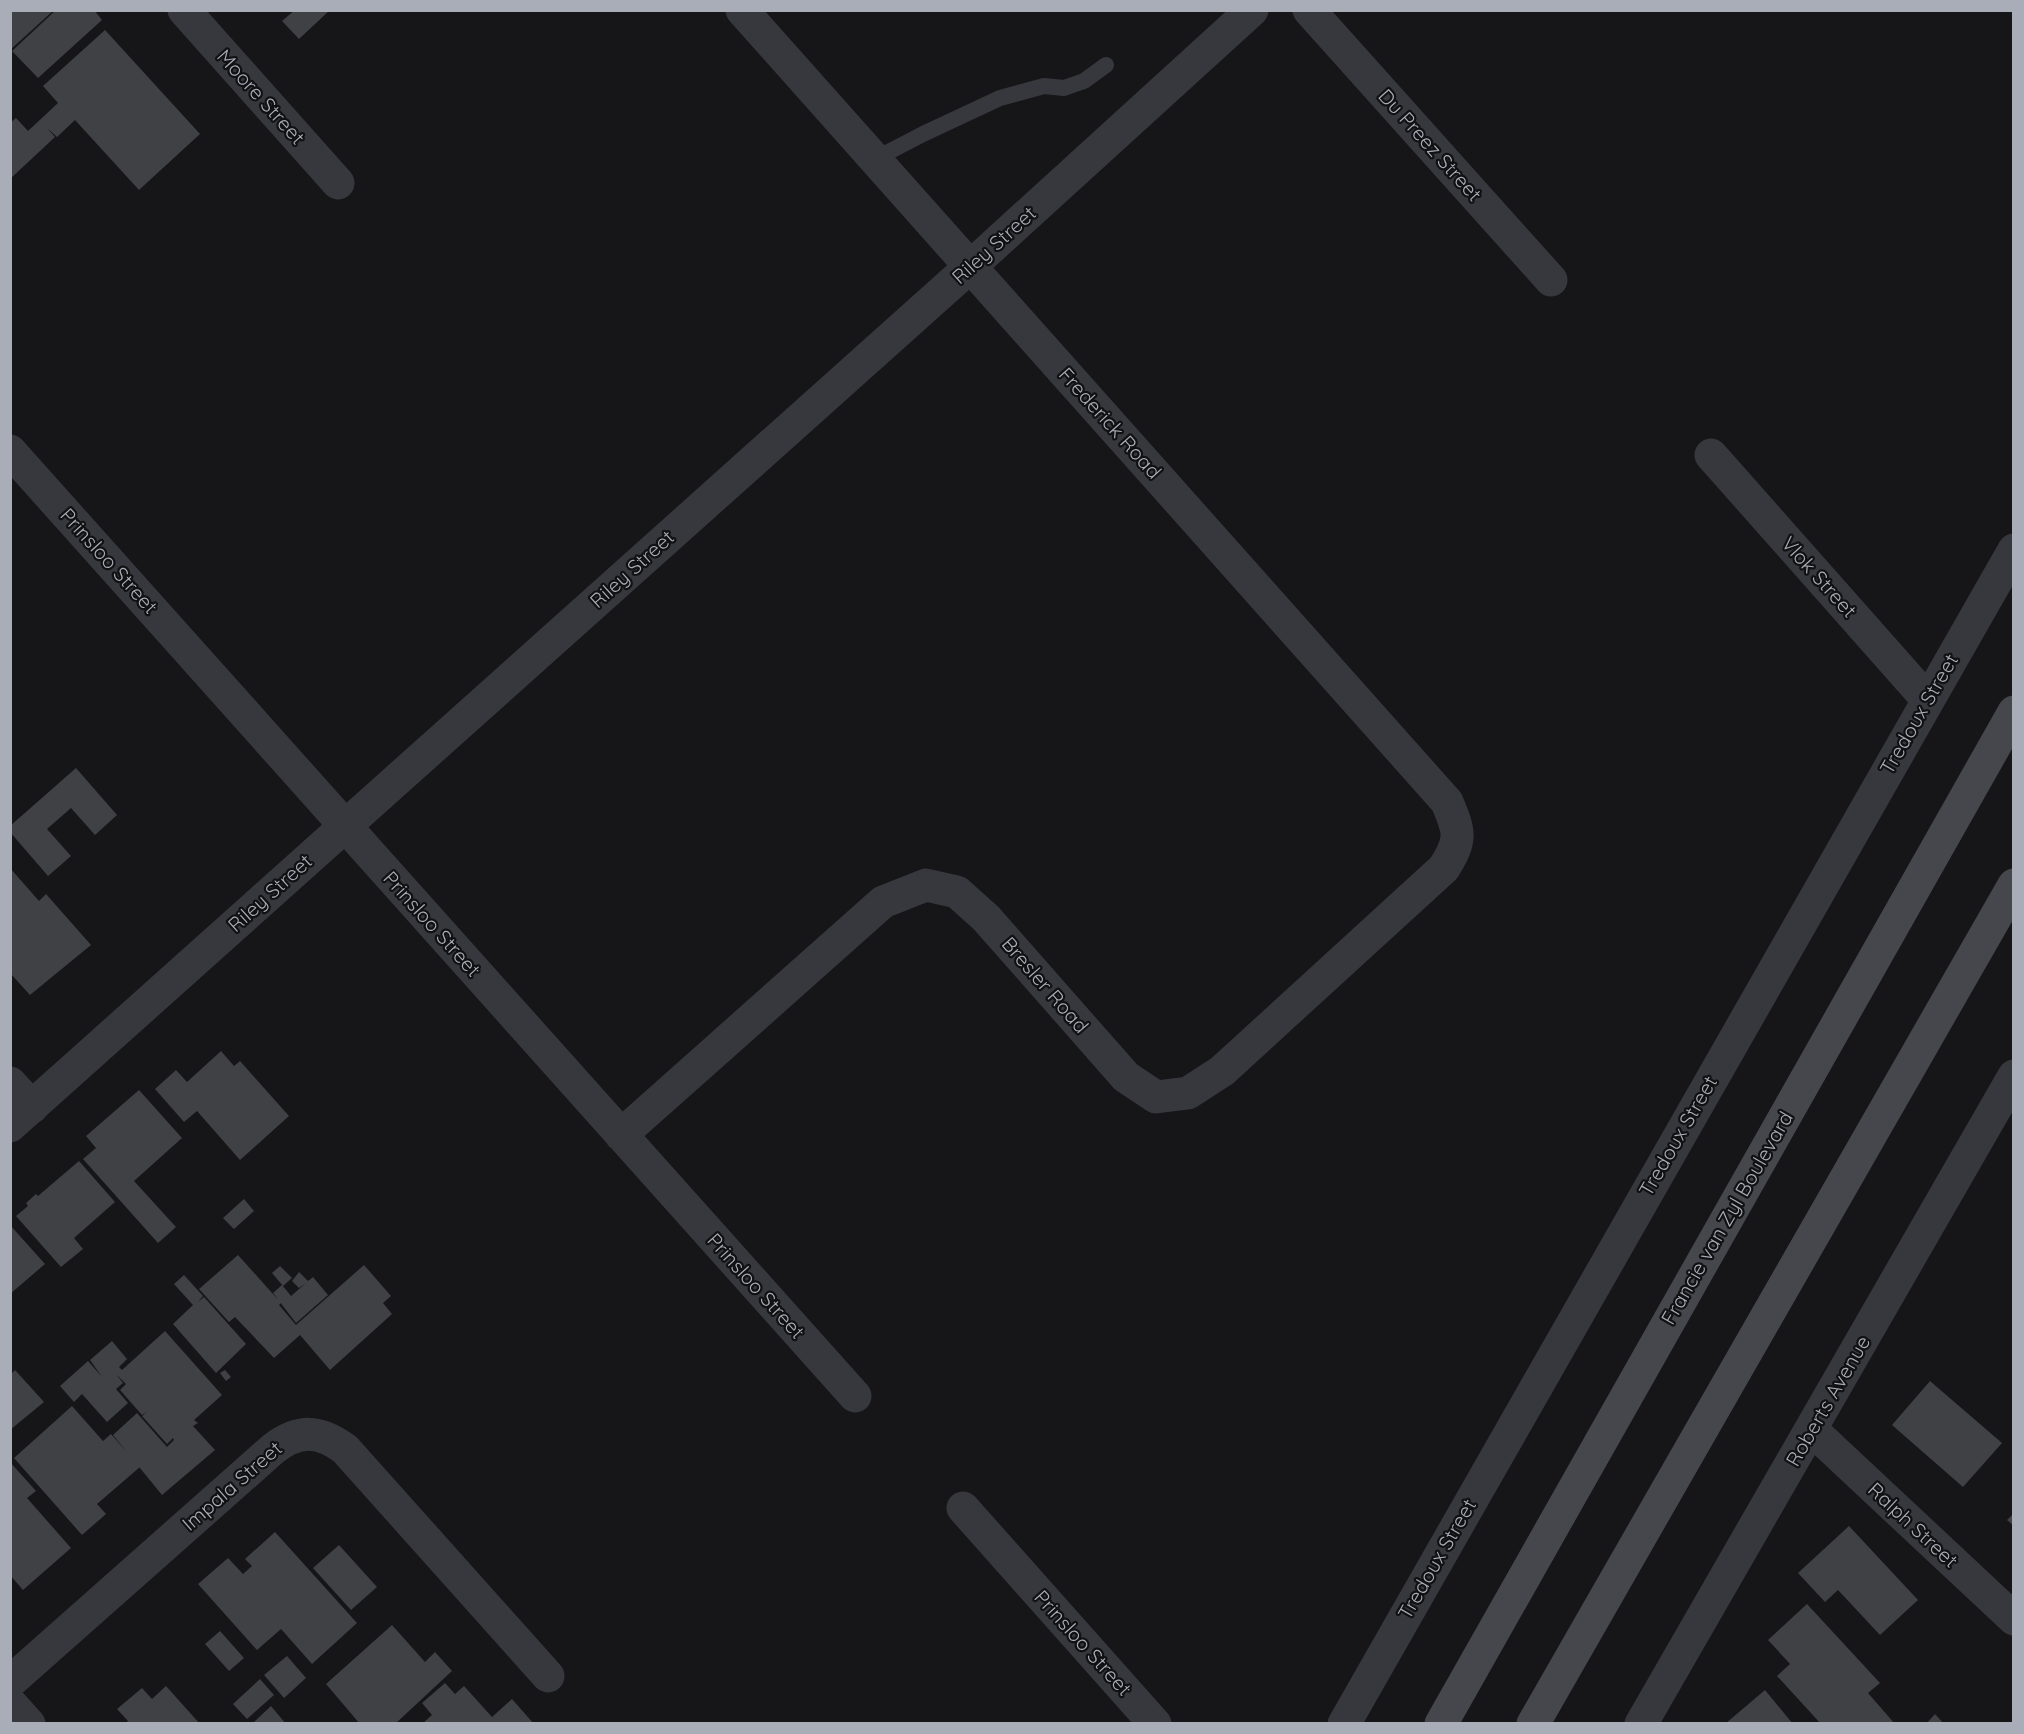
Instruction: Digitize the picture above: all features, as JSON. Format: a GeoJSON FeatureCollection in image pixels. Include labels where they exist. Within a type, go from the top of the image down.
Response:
{"type":"FeatureCollection","features":[{"type":"Feature","properties":{"kind":"main road","name":"Francie van Zyl Boulevard"},"geometry":{"type":"LineString","coordinates":[[1441,1724],[2013,712]]}},
{"type":"Feature","properties":{"kind":"main road"},"geometry":{"type":"LineString","coordinates":[[1533,1724],[2013,885]]}},
{"type":"Feature","properties":{"kind":"street","name":"Moore Street"},"geometry":{"type":"LineString","coordinates":[[184,10],[338,183]]}},
{"type":"Feature","properties":{"kind":"street","name":"Frederick Road"},"geometry":{"type":"LineString","coordinates":[[742,10],[1446,802],[1458,828],[1458,846]]}},
{"type":"Feature","properties":{"kind":"street","name":"Riley Street"},"geometry":{"type":"LineString","coordinates":[[21,1117],[971,266],[1252,10]]}},
{"type":"Feature","properties":{"kind":"street","name":"Du Preez Street"},"geometry":{"type":"LineString","coordinates":[[1309,10],[1551,280]]}},
{"type":"Feature","properties":{"kind":"street","name":"Prinsloo Street"},"geometry":{"type":"LineString","coordinates":[[10,451],[855,1396]]}},
{"type":"Feature","properties":{"kind":"street","name":"Vlok Street"},"geometry":{"type":"LineString","coordinates":[[1711,455],[1927,699]]}},
{"type":"Feature","properties":{"kind":"street","name":"Tredoux Street"},"geometry":{"type":"LineString","coordinates":[[1344,1724],[2013,550]]}},
{"type":"Feature","properties":{"kind":"street","name":"Bresler Road"},"geometry":{"type":"LineString","coordinates":[[621,1135],[883,902],[926,885],[957,892],[986,918],[1126,1077],[1156,1097],[1188,1093],[1222,1071],[1444,868],[1458,846]]}},
{"type":"Feature","properties":{"kind":"street","name":"Roberts Avenue"},"geometry":{"type":"LineString","coordinates":[[1641,1724],[1812,1430],[2013,1076]]}},
{"type":"Feature","properties":{"kind":"street"},"geometry":{"type":"LineString","coordinates":[[10,1083],[21,1117]]}},
{"type":"Feature","properties":{"kind":"street","name":"Ralph Street"},"geometry":{"type":"LineString","coordinates":[[1812,1430],[2013,1619]]}},
{"type":"Feature","properties":{"kind":"street","name":"Impala Street"},"geometry":{"type":"LineString","coordinates":[[10,1682],[273,1449],[289,1437],[312,1434],[328,1437],[345,1449],[548,1676]]}},
{"type":"Feature","properties":{"kind":"street","name":"Prinsloo Street"},"geometry":{"type":"LineString","coordinates":[[963,1508],[1155,1724]]}},
{"type":"Feature","properties":{"kind":"street"},"geometry":{"type":"LineString","coordinates":[[10,1703],[28,1724]]}},
{"type":"Feature","properties":{"kind":"lane"},"geometry":{"type":"LineString","coordinates":[[875,159],[1000,98],[1044,86],[1064,88],[1084,81],[1106,66]]}},
{"type":"Feature","properties":{"kind":"building"},"geometry":{"type":"Polygon","coordinates":[[[10,10],[54,10],[10,50],[10,10]]]}},
{"type":"Feature","properties":{"kind":"building"},"geometry":{"type":"Polygon","coordinates":[[[56,10],[94,10],[102,20],[38,78],[12,51],[56,10]]]}},
{"type":"Feature","properties":{"kind":"building"},"geometry":{"type":"Polygon","coordinates":[[[295,10],[330,10],[299,39],[282,21],[295,10]]]}},
{"type":"Feature","properties":{"kind":"building"},"geometry":{"type":"Polygon","coordinates":[[[105,30],[200,134],[139,190],[75,120],[57,137],[47,128],[55,137],[10,179],[10,123],[16,118],[28,131],[58,103],[43,86],[105,30]]]}},
{"type":"Feature","properties":{"kind":"building"},"geometry":{"type":"Polygon","coordinates":[[[76,768],[117,815],[95,835],[71,808],[47,829],[71,856],[48,876],[10,832],[10,826],[76,768]]]}},
{"type":"Feature","properties":{"kind":"building"},"geometry":{"type":"Polygon","coordinates":[[[10,868],[39,901],[46,894],[91,945],[30,995],[10,973],[10,868]]]}},
{"type":"Feature","properties":{"kind":"building"},"geometry":{"type":"Polygon","coordinates":[[[221,1051],[234,1066],[240,1061],[289,1116],[240,1160],[197,1111],[184,1122],[155,1089],[176,1070],[187,1082],[221,1051]]]}},
{"type":"Feature","properties":{"kind":"building"},"geometry":{"type":"Polygon","coordinates":[[[139,1090],[182,1138],[134,1181],[176,1227],[158,1243],[83,1159],[96,1148],[86,1136],[139,1090]]]}},
{"type":"Feature","properties":{"kind":"building"},"geometry":{"type":"Polygon","coordinates":[[[79,1161],[115,1202],[74,1238],[83,1249],[61,1267],[16,1216],[28,1206],[26,1203],[36,1194],[38,1196],[79,1161]]]}},
{"type":"Feature","properties":{"kind":"building"},"geometry":{"type":"Polygon","coordinates":[[[244,1199],[254,1211],[234,1229],[223,1218],[244,1199]]]}},
{"type":"Feature","properties":{"kind":"building"},"geometry":{"type":"Polygon","coordinates":[[[10,1225],[45,1264],[10,1294],[10,1225]]]}},
{"type":"Feature","properties":{"kind":"building"},"geometry":{"type":"Polygon","coordinates":[[[238,1255],[281,1303],[279,1305],[296,1325],[364,1265],[391,1296],[383,1303],[392,1314],[330,1370],[300,1335],[274,1358],[235,1317],[229,1322],[199,1289],[238,1255]]]}},
{"type":"Feature","properties":{"kind":"building"},"geometry":{"type":"Polygon","coordinates":[[[280,1266],[292,1278],[283,1286],[272,1273],[280,1266]]]}},
{"type":"Feature","properties":{"kind":"building"},"geometry":{"type":"Polygon","coordinates":[[[299,1272],[308,1281],[313,1277],[328,1295],[296,1323],[273,1293],[282,1285],[291,1296],[306,1283],[299,1288],[292,1281],[299,1272]]]}},
{"type":"Feature","properties":{"kind":"building"},"geometry":{"type":"Polygon","coordinates":[[[184,1275],[203,1296],[198,1302],[204,1297],[246,1344],[216,1373],[173,1324],[193,1305],[174,1284],[184,1275]]]}},
{"type":"Feature","properties":{"kind":"building"},"geometry":{"type":"Polygon","coordinates":[[[165,1331],[222,1395],[194,1420],[198,1423],[193,1426],[215,1450],[162,1495],[113,1435],[137,1413],[167,1447],[174,1440],[173,1438],[167,1444],[142,1416],[148,1411],[142,1415],[120,1390],[126,1384],[116,1374],[123,1383],[116,1389],[128,1403],[107,1422],[82,1394],[74,1402],[60,1386],[88,1361],[102,1377],[90,1360],[112,1341],[127,1359],[119,1367],[122,1370],[165,1331]]]}},
{"type":"Feature","properties":{"kind":"building"},"geometry":{"type":"Polygon","coordinates":[[[15,1370],[44,1402],[10,1430],[10,1375],[15,1370]]]}},
{"type":"Feature","properties":{"kind":"building"},"geometry":{"type":"Polygon","coordinates":[[[225,1370],[231,1377],[226,1381],[220,1373],[225,1370]]]}},
{"type":"Feature","properties":{"kind":"building"},"geometry":{"type":"Polygon","coordinates":[[[1930,1381],[2002,1443],[1963,1487],[1892,1425],[1930,1381]]]}},
{"type":"Feature","properties":{"kind":"building"},"geometry":{"type":"Polygon","coordinates":[[[72,1406],[103,1441],[111,1434],[140,1467],[97,1504],[106,1514],[82,1535],[14,1458],[72,1406]]]}},
{"type":"Feature","properties":{"kind":"building"},"geometry":{"type":"Polygon","coordinates":[[[10,1462],[36,1491],[27,1498],[71,1548],[23,1590],[10,1575],[10,1462]]]}},
{"type":"Feature","properties":{"kind":"building"},"geometry":{"type":"Polygon","coordinates":[[[2014,1513],[2014,1526],[2007,1520],[2014,1513]]]}},
{"type":"Feature","properties":{"kind":"building"},"geometry":{"type":"Polygon","coordinates":[[[1849,1526],[1918,1600],[1880,1635],[1838,1590],[1825,1602],[1798,1573],[1849,1526]]]}},
{"type":"Feature","properties":{"kind":"building"},"geometry":{"type":"Polygon","coordinates":[[[275,1532],[357,1623],[312,1664],[281,1629],[257,1650],[198,1584],[228,1558],[243,1574],[252,1566],[245,1559],[275,1532]]]}},
{"type":"Feature","properties":{"kind":"building"},"geometry":{"type":"Polygon","coordinates":[[[339,1545],[377,1587],[351,1610],[313,1568],[339,1545]]]}},
{"type":"Feature","properties":{"kind":"building"},"geometry":{"type":"Polygon","coordinates":[[[1807,1604],[1880,1683],[1868,1693],[1895,1724],[1821,1724],[1777,1676],[1790,1664],[1768,1640],[1807,1604]]]}},
{"type":"Feature","properties":{"kind":"building"},"geometry":{"type":"Polygon","coordinates":[[[392,1625],[425,1662],[435,1652],[452,1671],[395,1724],[360,1724],[326,1684],[392,1625]]]}},
{"type":"Feature","properties":{"kind":"building"},"geometry":{"type":"Polygon","coordinates":[[[220,1631],[244,1658],[229,1671],[205,1644],[220,1631]]]}},
{"type":"Feature","properties":{"kind":"building"},"geometry":{"type":"Polygon","coordinates":[[[287,1656],[306,1678],[284,1698],[264,1675],[287,1656]]]}},
{"type":"Feature","properties":{"kind":"building"},"geometry":{"type":"Polygon","coordinates":[[[260,1679],[274,1695],[247,1719],[233,1704],[260,1679]]]}},
{"type":"Feature","properties":{"kind":"building"},"geometry":{"type":"Polygon","coordinates":[[[445,1683],[455,1694],[464,1686],[492,1717],[512,1699],[534,1724],[422,1724],[432,1715],[422,1703],[445,1683]]]}},
{"type":"Feature","properties":{"kind":"building"},"geometry":{"type":"Polygon","coordinates":[[[166,1686],[200,1724],[125,1724],[128,1721],[117,1709],[142,1688],[152,1699],[166,1686]]]}},
{"type":"Feature","properties":{"kind":"building"},"geometry":{"type":"Polygon","coordinates":[[[1765,1690],[1793,1724],[1725,1724],[1765,1690]]]}},
{"type":"Feature","properties":{"kind":"building"},"geometry":{"type":"Polygon","coordinates":[[[271,1706],[286,1724],[252,1724],[271,1706]]]}},
{"type":"Feature","properties":{"kind":"building"},"geometry":{"type":"Polygon","coordinates":[[[1935,1714],[1944,1724],[1926,1724],[1935,1714]]]}}]}
